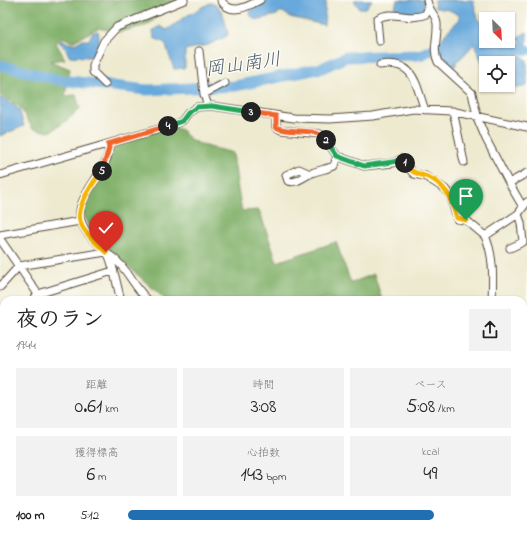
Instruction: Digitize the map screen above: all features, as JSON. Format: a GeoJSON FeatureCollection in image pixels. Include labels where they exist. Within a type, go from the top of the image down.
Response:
{"type":"FeatureCollection","features":[{"type":"Feature","properties":{"kind":"street"},"geometry":{"type":"LineString","coordinates":[[105,84],[93,72],[93,65],[104,41],[117,27],[184,0]]}},
{"type":"Feature","properties":{"kind":"street"},"geometry":{"type":"LineString","coordinates":[[221,0],[224,6],[231,9],[238,9],[260,0]]}},
{"type":"Feature","properties":{"kind":"street"},"geometry":{"type":"LineString","coordinates":[[379,42],[377,19],[390,14],[401,17],[420,17],[426,14],[428,4]]}},
{"type":"Feature","properties":{"kind":"street"},"geometry":{"type":"LineString","coordinates":[[428,4],[437,20],[435,56],[438,62],[472,93],[486,139],[509,183],[525,204],[518,214],[485,236]]}},
{"type":"Feature","properties":{"kind":"street"},"geometry":{"type":"LineString","coordinates":[[199,50],[204,94],[208,106]]}},
{"type":"Feature","properties":{"kind":"street"},"geometry":{"type":"LineString","coordinates":[[380,65],[392,63],[407,68],[412,76],[425,110]]}},
{"type":"Feature","properties":{"kind":"street"},"geometry":{"type":"LineString","coordinates":[[204,94],[225,83]]}},
{"type":"Feature","properties":{"kind":"street"},"geometry":{"type":"LineString","coordinates":[[0,175],[182,121],[188,113],[197,107],[208,106],[294,118],[330,119],[373,116],[413,109],[453,111],[527,127]]}},
{"type":"Feature","properties":{"kind":"street"},"geometry":{"type":"LineString","coordinates":[[453,111],[464,162]]}},
{"type":"Feature","properties":{"kind":"street"},"geometry":{"type":"LineString","coordinates":[[276,116],[276,126],[281,130],[314,133],[323,136],[337,156],[364,166],[393,162],[401,159],[414,174],[425,176],[445,189],[451,197],[457,218],[466,220],[485,236],[489,243],[492,262],[492,296]]}},
{"type":"Feature","properties":{"kind":"street"},"geometry":{"type":"LineString","coordinates":[[292,132],[294,118]]}},
{"type":"Feature","properties":{"kind":"street"},"geometry":{"type":"LineString","coordinates":[[108,144],[109,148],[103,170],[93,181],[80,209],[80,221],[92,240],[120,262],[137,289],[144,296]]}},
{"type":"Feature","properties":{"kind":"street"},"geometry":{"type":"LineString","coordinates":[[310,174],[334,166],[337,156]]}},
{"type":"Feature","properties":{"kind":"street"},"geometry":{"type":"LineString","coordinates":[[509,183],[527,173]]}},
{"type":"Feature","properties":{"kind":"street"},"geometry":{"type":"LineString","coordinates":[[510,248],[523,242],[522,223],[518,214]]}},
{"type":"Feature","properties":{"kind":"street"},"geometry":{"type":"LineString","coordinates":[[0,235],[80,221]]}},
{"type":"Feature","properties":{"kind":"street"},"geometry":{"type":"LineString","coordinates":[[0,239],[39,296]]}},
{"type":"Feature","properties":{"kind":"street"},"geometry":{"type":"LineString","coordinates":[[0,287],[19,266],[107,253]]}},
{"type":"Feature","properties":{"kind":"street"},"geometry":{"type":"LineString","coordinates":[[107,253],[120,296]]}},
{"type":"Feature","properties":{"kind":"street"},"geometry":{"type":"LineString","coordinates":[[43,296],[113,271]]}},
{"type":"Feature","properties":{"kind":"green space"},"geometry":{"type":"Polygon","coordinates":[[[0,0],[178,0],[171,4],[148,25],[119,32],[98,28],[72,42],[63,37],[56,43],[65,59],[50,61],[70,69],[65,96],[76,95],[80,109],[50,132],[33,129],[20,107],[0,95],[0,0]]]}},
{"type":"Feature","properties":{"kind":"green space"},"geometry":{"type":"Polygon","coordinates":[[[172,127],[182,130],[191,140],[204,146],[233,153],[242,211],[259,210],[277,262],[336,242],[351,283],[374,274],[381,296],[162,296],[94,236],[83,213],[103,173],[113,144],[172,127]]]}},
{"type":"Feature","properties":{"kind":"water"},"geometry":{"type":"Polygon","coordinates":[[[268,0],[326,0],[324,25],[290,17],[283,12],[279,12],[277,15],[255,20],[250,15],[251,8],[268,0]]]}},
{"type":"Feature","properties":{"kind":"water"},"geometry":{"type":"Polygon","coordinates":[[[354,0],[372,0],[366,8],[359,8],[354,0]]]}},
{"type":"Feature","properties":{"kind":"water"},"geometry":{"type":"Polygon","coordinates":[[[397,0],[424,0],[422,14],[406,14],[394,11],[397,0]]]}},
{"type":"Feature","properties":{"kind":"water"},"geometry":{"type":"Polygon","coordinates":[[[434,0],[473,0],[479,19],[479,48],[511,48],[527,60],[527,86],[515,87],[515,56],[480,56],[474,44],[460,59],[456,61],[456,65],[453,67],[449,65],[447,67],[438,59],[441,41],[450,28],[460,19],[459,15],[449,10],[435,8],[434,0]]]}},
{"type":"Feature","properties":{"kind":"water"},"geometry":{"type":"Polygon","coordinates":[[[210,3],[215,4],[221,11],[226,24],[227,36],[208,45],[185,50],[185,68],[174,69],[165,43],[154,38],[153,31],[160,26],[167,30],[188,15],[210,3]]]}},
{"type":"Feature","properties":{"kind":"water"},"geometry":{"type":"Polygon","coordinates":[[[98,31],[98,46],[90,57],[69,56],[66,49],[59,42],[63,39],[72,44],[81,40],[89,40],[92,33],[98,31]]]}},
{"type":"Feature","properties":{"kind":"water"},"geometry":{"type":"Polygon","coordinates":[[[527,32],[527,46],[516,38],[527,32]]]}},
{"type":"Feature","properties":{"kind":"water"},"geometry":{"type":"Polygon","coordinates":[[[0,97],[19,109],[24,126],[0,136],[0,97]]]}},
{"type":"Feature","properties":{"kind":"waterway","name":"岡山南川"},"geometry":{"type":"LineString","coordinates":[[0,65],[60,80],[147,90],[235,86],[322,68],[346,57],[420,55],[444,44]]}},
{"type":"Feature","properties":{"kind":"waterway","name":"岡山南川"},"geometry":{"type":"LineString","coordinates":[[515,47],[527,50]]}},
{"type":"Feature","properties":{"kind":"route"},"geometry":{"type":"LineString","coordinates":[[106,252],[92,240],[80,221],[80,209],[93,181],[103,170],[109,148],[108,144],[173,125],[182,121],[188,113],[197,107],[212,106],[276,116],[276,127],[281,130],[320,134],[337,156],[364,166],[393,162],[401,159],[414,174],[425,176],[445,189],[451,197],[457,218],[466,220]]}}]}
